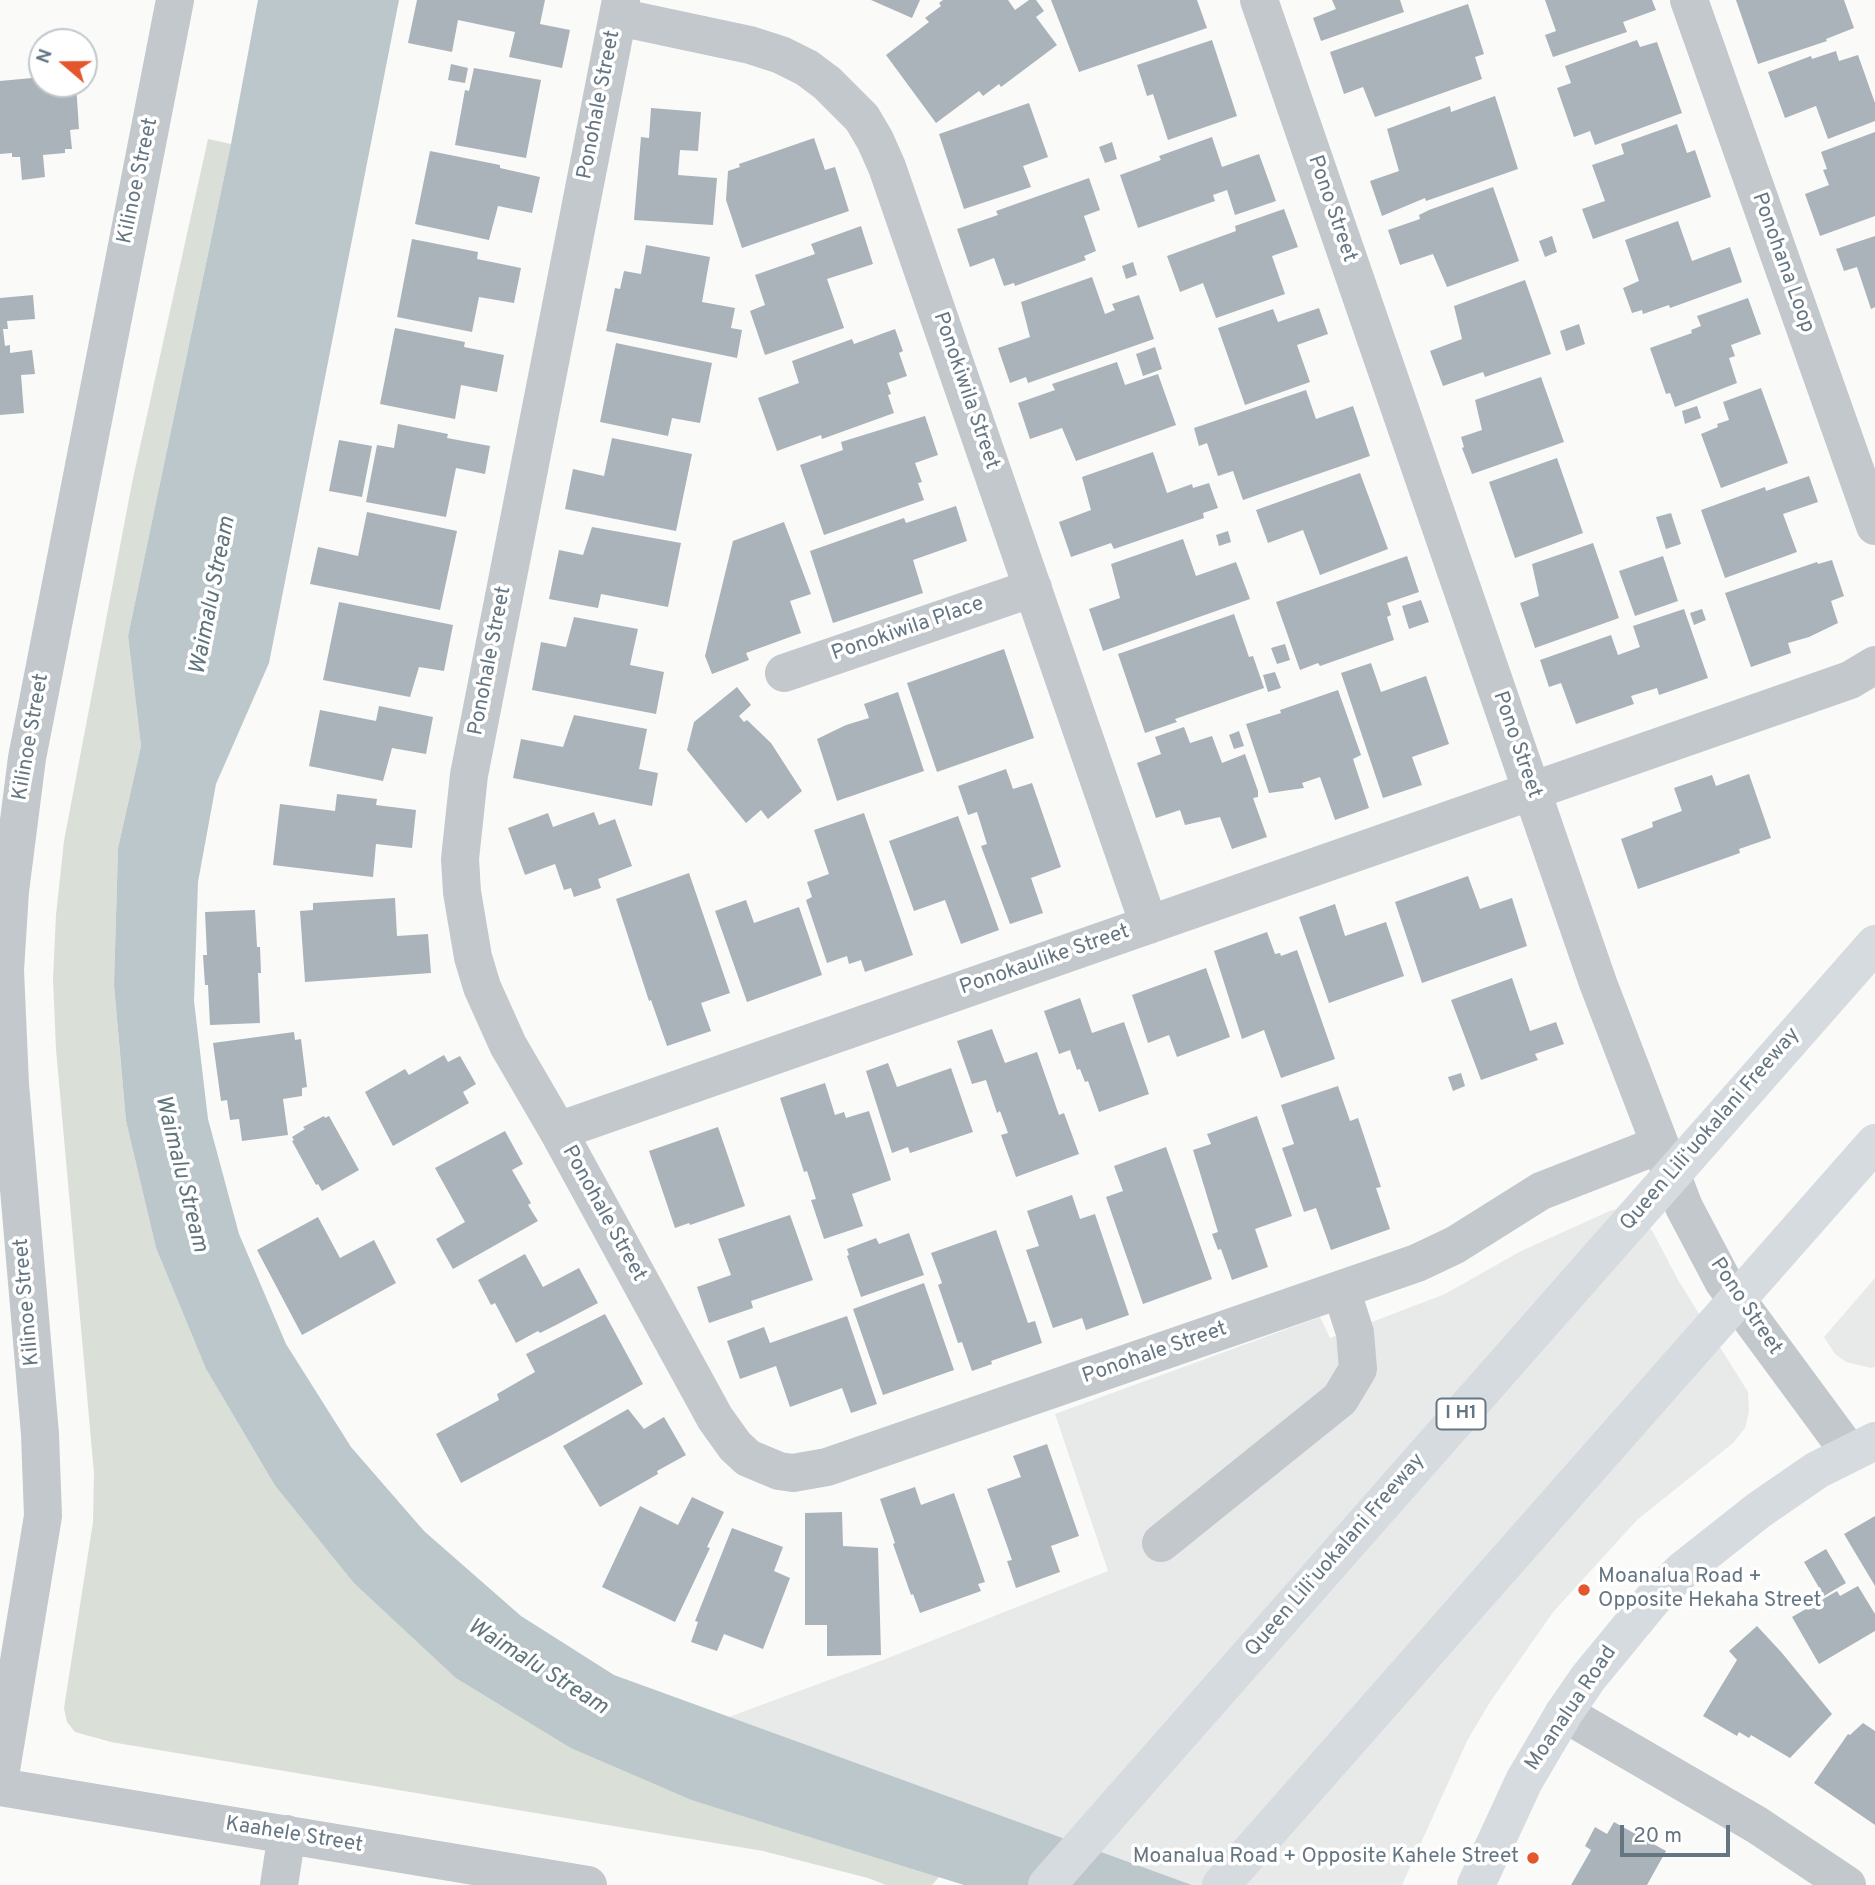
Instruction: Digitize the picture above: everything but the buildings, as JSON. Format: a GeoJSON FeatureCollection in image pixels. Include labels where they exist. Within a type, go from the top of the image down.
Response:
{"type":"FeatureCollection","features":[{"type":"Feature","properties":{"kind":"main road","name":"Queen Liliʻuokalani Freeway"},"geometry":{"type":"LineString","coordinates":[[1047,1885],[1875,944]]}},
{"type":"Feature","properties":{"kind":"main road"},"geometry":{"type":"LineString","coordinates":[[1221,1885],[1875,1143]]}},
{"type":"Feature","properties":{"kind":"main road","name":"Moanalua Road"},"geometry":{"type":"LineString","coordinates":[[1476,1885],[1524,1781],[1564,1713],[1623,1634],[1683,1570],[1759,1510],[1817,1470],[1862,1446]]}},
{"type":"Feature","properties":{"kind":"street","name":"Kilinoe Street"},"geometry":{"type":"LineString","coordinates":[[0,1776],[43,1516],[40,1434],[9,1071],[5,970],[10,891],[27,758],[175,0]]}},
{"type":"Feature","properties":{"kind":"street","name":"Pono Street"},"geometry":{"type":"LineString","coordinates":[[1259,0],[1598,983],[1684,1207],[1723,1281],[1862,1446]]}},
{"type":"Feature","properties":{"kind":"street","name":"Ponohana Loop"},"geometry":{"type":"LineString","coordinates":[[1689,0],[1875,526]]}},
{"type":"Feature","properties":{"kind":"street","name":"Ponokiwila Street"},"geometry":{"type":"LineString","coordinates":[[619,8],[750,45],[781,55],[807,68],[827,83],[862,118],[875,140],[887,167],[1149,925]]}},
{"type":"Feature","properties":{"kind":"street","name":"Ponohale Street"},"geometry":{"type":"LineString","coordinates":[[619,8],[469,775],[460,859],[467,924],[482,986],[508,1045],[725,1433],[748,1458],[779,1471],[793,1473],[827,1467],[1434,1255],[1471,1236],[1541,1191],[1659,1145]]}},
{"type":"Feature","properties":{"kind":"street","name":"Ponokiwila Place"},"geometry":{"type":"LineString","coordinates":[[784,673],[1033,588]]}},
{"type":"Feature","properties":{"kind":"street"},"geometry":{"type":"LineString","coordinates":[[1532,791],[1850,680],[1875,665]]}},
{"type":"Feature","properties":{"kind":"street","name":"Ponokaulike Street"},"geometry":{"type":"LineString","coordinates":[[558,1131],[1532,791]]}},
{"type":"Feature","properties":{"kind":"street"},"geometry":{"type":"LineString","coordinates":[[1161,1543],[1340,1399],[1358,1368],[1355,1333],[1341,1289]]}},
{"type":"Feature","properties":{"kind":"street"},"geometry":{"type":"LineString","coordinates":[[1564,1713],[1757,1825],[1847,1885]]}},
{"type":"Feature","properties":{"kind":"street","name":"Kaahele Street"},"geometry":{"type":"LineString","coordinates":[[0,1787],[588,1885]]}},
{"type":"Feature","properties":{"kind":"street"},"geometry":{"type":"LineString","coordinates":[[278,1885],[287,1834]]}},
{"type":"Feature","properties":{"kind":"shaded area"},"geometry":{"type":"Polygon","coordinates":[[[208,139],[231,144],[128,636],[141,746],[118,848],[114,985],[126,1121],[156,1248],[206,1369],[274,1484],[694,1801],[940,1876],[932,1885],[886,1885],[763,1851],[111,1742],[75,1732],[67,1722],[64,1708],[93,1522],[94,1473],[56,1049],[53,979],[56,915],[64,841],[132,483],[208,139]]]}},
{"type":"Feature","properties":{"kind":"shaded area"},"geometry":{"type":"Polygon","coordinates":[[[1633,1208],[1653,1232],[1678,1280],[1748,1392],[1749,1411],[1745,1428],[1733,1443],[1637,1520],[1554,1611],[1490,1702],[1467,1741],[1402,1885],[1192,1885],[729,1717],[883,1660],[1108,1571],[1055,1414],[1320,1317],[1330,1338],[1445,1294],[1521,1251],[1612,1210],[1633,1208]]]}},
{"type":"Feature","properties":{"kind":"shaded area"},"geometry":{"type":"Polygon","coordinates":[[[1875,1278],[1875,1367],[1871,1368],[1846,1362],[1835,1354],[1824,1337],[1875,1278]]]}},
{"type":"Feature","properties":{"kind":"water","name":"Waimalu Stream"},"geometry":{"type":"Polygon","coordinates":[[[258,0],[399,0],[269,663],[216,784],[198,882],[194,1001],[208,1119],[239,1234],[286,1344],[351,1447],[424,1531],[521,1616],[614,1675],[1192,1885],[964,1885],[694,1801],[571,1748],[456,1678],[354,1583],[274,1484],[206,1369],[156,1248],[126,1121],[114,985],[118,848],[141,746],[128,636],[231,144],[258,0]]]}},
{"type":"Feature","properties":{"kind":"place","name":"Moanalua Road + Opposite Hekaha Street"},"geometry":{"type":"Point","coordinates":[1584,1590]}},
{"type":"Feature","properties":{"kind":"place","name":"Moanalua Road + Opposite Kahele Street"},"geometry":{"type":"Point","coordinates":[1533,1858]}}]}
